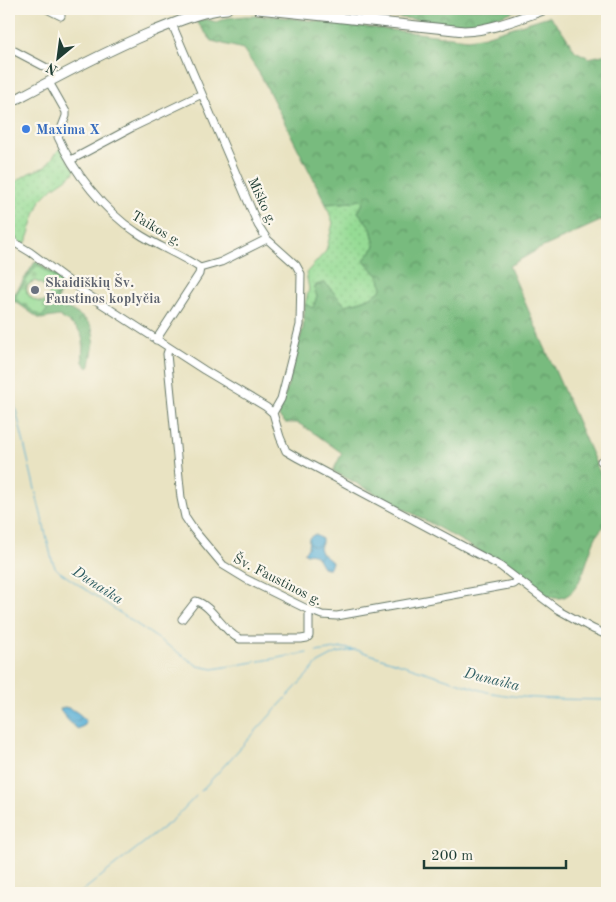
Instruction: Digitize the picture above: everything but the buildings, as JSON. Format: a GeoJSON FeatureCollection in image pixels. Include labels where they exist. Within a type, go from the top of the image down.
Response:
{"type":"FeatureCollection","features":[{"type":"Feature","properties":{"kind":"main road"},"geometry":{"type":"LineString","coordinates":[[9,103],[124,44],[172,24],[188,13],[227,9]]}},
{"type":"Feature","properties":{"kind":"main road"},"geometry":{"type":"LineString","coordinates":[[258,9],[464,31],[496,26],[546,9]]}},
{"type":"Feature","properties":{"kind":"street"},"geometry":{"type":"LineString","coordinates":[[47,9],[61,16]]}},
{"type":"Feature","properties":{"kind":"street","name":"Miško g."},"geometry":{"type":"LineString","coordinates":[[172,24],[258,225],[267,239],[296,265],[302,274],[300,325],[281,399],[273,413]]}},
{"type":"Feature","properties":{"kind":"street"},"geometry":{"type":"LineString","coordinates":[[9,48],[47,68],[53,80]]}},
{"type":"Feature","properties":{"kind":"street","name":"Taikos g."},"geometry":{"type":"LineString","coordinates":[[53,80],[66,112],[58,138],[78,172],[98,198],[125,225],[200,268]]}},
{"type":"Feature","properties":{"kind":"street"},"geometry":{"type":"LineString","coordinates":[[71,160],[133,127],[202,94]]}},
{"type":"Feature","properties":{"kind":"street"},"geometry":{"type":"LineString","coordinates":[[9,237],[85,293],[156,340],[266,407],[273,413],[286,451],[500,566],[557,609],[607,635]]}},
{"type":"Feature","properties":{"kind":"street"},"geometry":{"type":"LineString","coordinates":[[156,340],[199,274],[200,268],[221,262],[267,239]]}},
{"type":"Feature","properties":{"kind":"street","name":"Šv. Faustinos g."},"geometry":{"type":"LineString","coordinates":[[169,348],[167,354],[181,498],[185,516],[192,529],[223,565],[246,580],[310,611],[322,615],[336,616],[514,584],[519,580]]}},
{"type":"Feature","properties":{"kind":"street"},"geometry":{"type":"LineString","coordinates":[[182,619],[196,601],[199,601],[234,636],[240,639],[307,638],[309,636],[310,611]]}},
{"type":"Feature","properties":{"kind":"green space"},"geometry":{"type":"Polygon","coordinates":[[[313,9],[519,9],[484,21],[461,24],[313,9]]]}},
{"type":"Feature","properties":{"kind":"green space"},"geometry":{"type":"Polygon","coordinates":[[[273,16],[468,39],[485,36],[549,16],[563,32],[575,51],[589,58],[607,54],[607,218],[539,249],[509,266],[607,489],[607,523],[595,539],[577,586],[564,597],[549,597],[542,594],[509,569],[487,556],[333,471],[342,453],[298,423],[285,423],[279,417],[303,328],[305,304],[313,308],[317,296],[314,289],[316,285],[325,283],[345,305],[369,298],[382,289],[380,278],[364,260],[375,246],[371,228],[358,212],[364,201],[358,199],[353,202],[326,204],[261,76],[243,49],[212,41],[196,21],[206,19],[216,22],[227,18],[273,16]]]}},
{"type":"Feature","properties":{"kind":"green space"},"geometry":{"type":"Polygon","coordinates":[[[60,148],[75,170],[73,174],[54,187],[41,200],[26,243],[23,244],[9,232],[9,186],[29,173],[45,167],[60,148]]]}},
{"type":"Feature","properties":{"kind":"green space"},"geometry":{"type":"Polygon","coordinates":[[[358,199],[364,201],[358,212],[371,228],[375,246],[364,260],[380,278],[382,289],[369,298],[345,305],[325,283],[316,285],[314,289],[317,296],[313,309],[305,304],[309,289],[306,273],[326,251],[333,223],[326,204],[353,202],[358,199]]]}},
{"type":"Feature","properties":{"kind":"green space"},"geometry":{"type":"Polygon","coordinates":[[[35,262],[64,281],[65,286],[58,297],[59,302],[86,320],[94,336],[90,366],[88,368],[83,362],[81,333],[59,316],[41,319],[16,302],[9,301],[9,297],[16,292],[35,262]],[[35,281],[28,285],[27,290],[34,299],[39,302],[45,302],[48,298],[49,290],[35,281]]]}},
{"type":"Feature","properties":{"kind":"green space"},"geometry":{"type":"Polygon","coordinates":[[[37,265],[64,284],[42,317],[14,298],[37,265]],[[35,281],[28,285],[26,290],[33,299],[45,302],[48,298],[49,290],[35,281]]]}},
{"type":"Feature","properties":{"kind":"water"},"geometry":{"type":"Polygon","coordinates":[[[315,534],[322,539],[319,548],[321,553],[332,562],[330,568],[323,567],[315,555],[304,552],[308,548],[309,538],[315,534]]]}},
{"type":"Feature","properties":{"kind":"water"},"geometry":{"type":"Polygon","coordinates":[[[64,707],[82,716],[86,721],[85,725],[78,729],[73,725],[60,709],[64,707]]]}},
{"type":"Feature","properties":{"kind":"waterway","name":"Dunaika"},"geometry":{"type":"LineString","coordinates":[[9,381],[52,560],[60,572],[198,666],[213,669],[307,653]]}},
{"type":"Feature","properties":{"kind":"waterway","name":"Dunaika"},"geometry":{"type":"LineString","coordinates":[[316,652],[342,648],[357,650],[487,692],[502,695],[547,699],[607,700]]}},
{"type":"Feature","properties":{"kind":"waterway"},"geometry":{"type":"LineString","coordinates":[[201,791],[318,663],[337,653],[354,650]]}},
{"type":"Feature","properties":{"kind":"waterway"},"geometry":{"type":"LineString","coordinates":[[80,893],[174,819],[196,796]]}},
{"type":"Feature","properties":{"kind":"place","name":"Maxima X"},"geometry":{"type":"Point","coordinates":[26,129]}},
{"type":"Feature","properties":{"kind":"place","name":"Skaidiškių Šv. Faustinos koplyčia"},"geometry":{"type":"Point","coordinates":[35,290]}}]}
